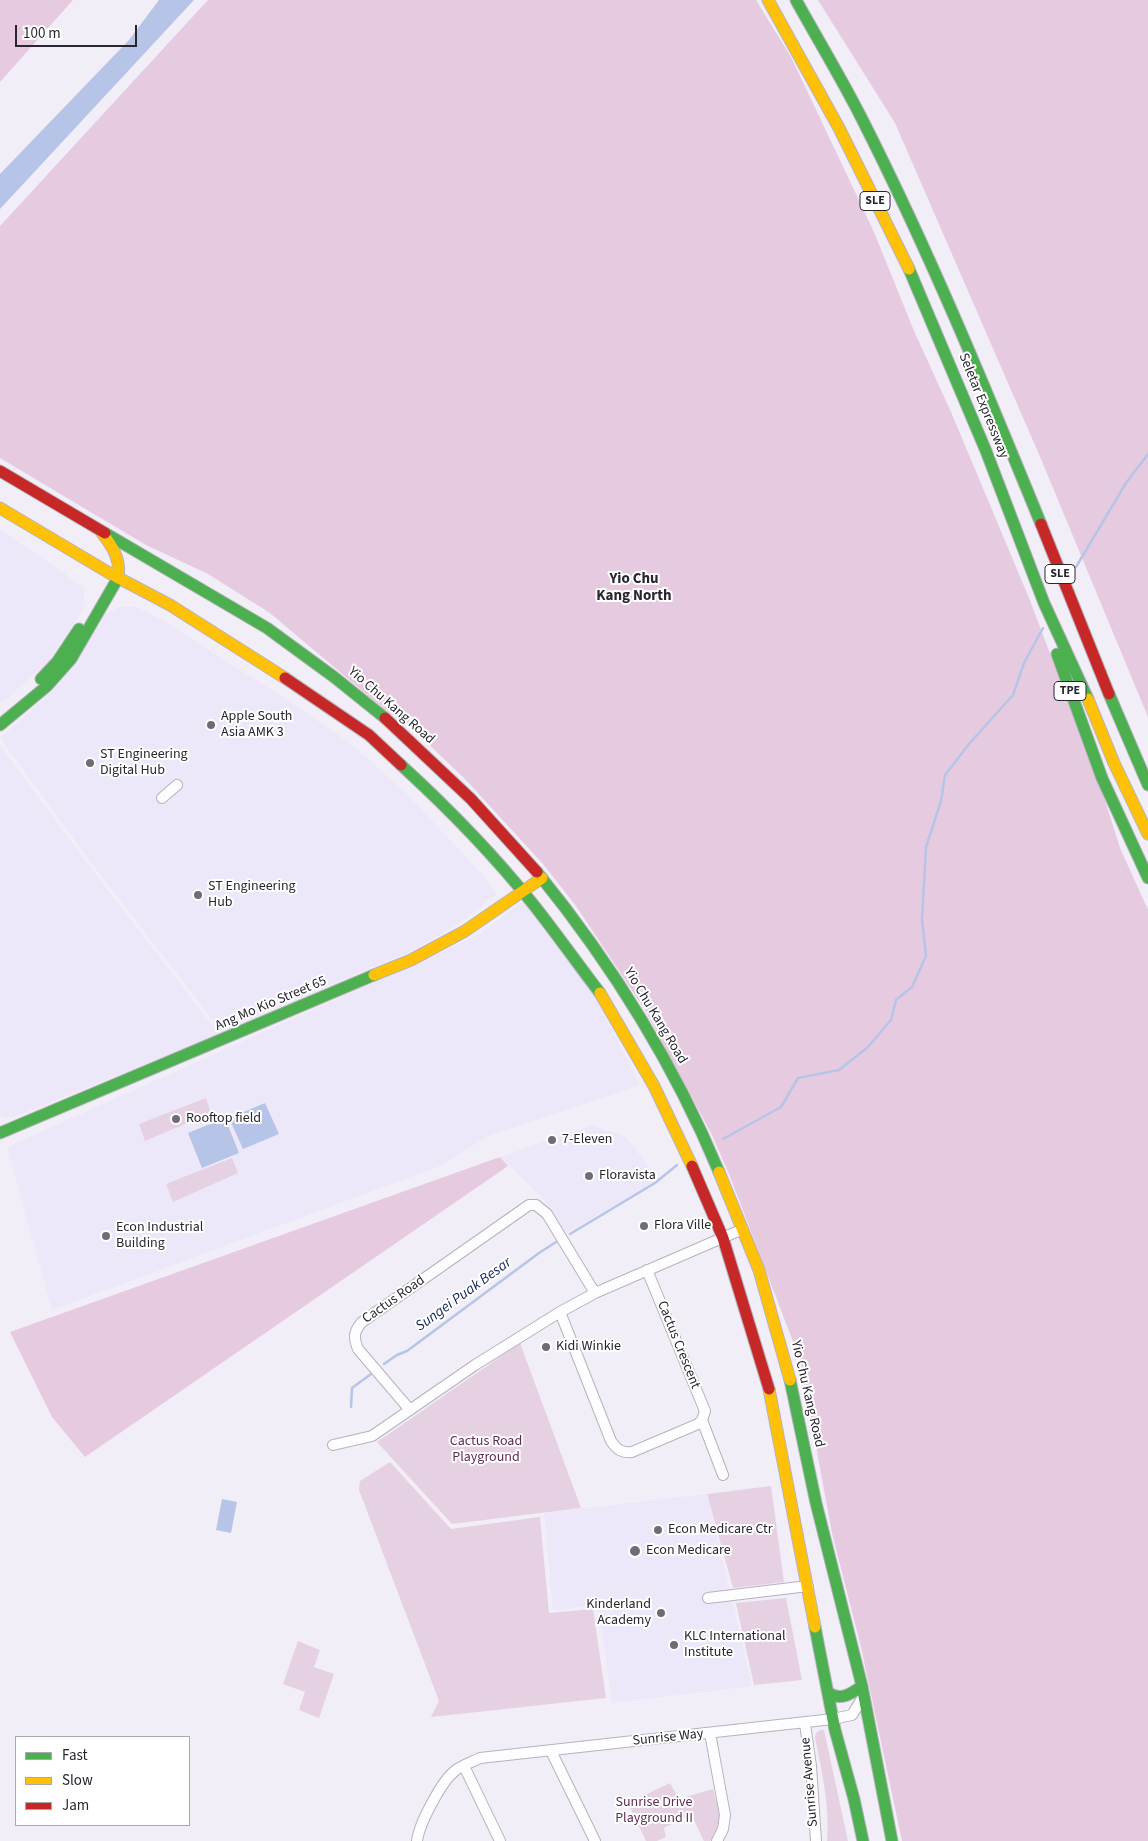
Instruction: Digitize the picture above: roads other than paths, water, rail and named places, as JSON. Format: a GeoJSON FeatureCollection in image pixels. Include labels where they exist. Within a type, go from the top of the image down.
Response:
{"type":"FeatureCollection","features":[{"type":"Feature","properties":{"kind":"main road","name":"Seletar Expressway"},"geometry":{"type":"LineString","coordinates":[[768,0],[839,128],[906,262],[986,451],[1044,603],[1085,691],[1114,763],[1148,834]]}},
{"type":"Feature","properties":{"kind":"main road","name":"Seletar Expressway"},"geometry":{"type":"LineString","coordinates":[[796,0],[862,118],[927,254],[977,367],[1148,785]]}},
{"type":"Feature","properties":{"kind":"main road","name":"Yio Chu Kang Road"},"geometry":{"type":"LineString","coordinates":[[0,471],[267,628],[341,682],[397,728],[471,799],[542,878],[619,984],[663,1057],[712,1156],[759,1270],[787,1366],[816,1503],[862,1692],[892,1841]]}},
{"type":"Feature","properties":{"kind":"main road"},"geometry":{"type":"LineString","coordinates":[[0,508],[116,573],[216,633],[315,697],[369,735],[444,804],[523,892],[601,995],[650,1078],[685,1150],[723,1238],[771,1396],[833,1719],[863,1841]]}},
{"type":"Feature","properties":{"kind":"main road"},"geometry":{"type":"LineString","coordinates":[[0,724],[27,704],[62,672],[71,660],[116,573],[116,554],[98,527]]}},
{"type":"Feature","properties":{"kind":"main road"},"geometry":{"type":"LineString","coordinates":[[0,714],[48,674],[116,573],[132,562],[151,559]]}},
{"type":"Feature","properties":{"kind":"main road","name":"TPE"},"geometry":{"type":"LineString","coordinates":[[1044,603],[1056,652],[1102,778],[1148,878]]}},
{"type":"Feature","properties":{"kind":"main road","name":"Ang Mo Kio Street 65"},"geometry":{"type":"LineString","coordinates":[[0,1133],[411,960],[465,931],[542,878]]}},
{"type":"Feature","properties":{"kind":"main road"},"geometry":{"type":"LineString","coordinates":[[795,1514],[797,1504],[802,1499],[810,1498],[816,1503]]}},
{"type":"Feature","properties":{"kind":"main road"},"geometry":{"type":"LineString","coordinates":[[829,1693],[835,1697],[841,1697],[862,1692]]}},
{"type":"Feature","properties":{"kind":"street"},"geometry":{"type":"LineString","coordinates":[[162,798],[178,785]]}},
{"type":"Feature","properties":{"kind":"street","name":"Cactus Road"},"geometry":{"type":"LineString","coordinates":[[410,1410],[358,1349],[353,1338],[356,1328],[529,1205],[536,1205],[547,1214],[595,1293]]}},
{"type":"Feature","properties":{"kind":"street"},"geometry":{"type":"LineString","coordinates":[[333,1445],[372,1436],[475,1365],[560,1312],[595,1293],[744,1230]]}},
{"type":"Feature","properties":{"kind":"street","name":"Cactus Crescent"},"geometry":{"type":"LineString","coordinates":[[647,1270],[705,1411],[702,1420],[723,1475]]}},
{"type":"Feature","properties":{"kind":"street"},"geometry":{"type":"LineString","coordinates":[[560,1312],[611,1441],[616,1448],[622,1452],[632,1452],[676,1434],[702,1420]]}},
{"type":"Feature","properties":{"kind":"street"},"geometry":{"type":"LineString","coordinates":[[708,1598],[808,1586]]}},
{"type":"Feature","properties":{"kind":"street","name":"Sunrise Way"},"geometry":{"type":"LineString","coordinates":[[464,1766],[480,1758],[804,1724],[833,1719],[852,1715],[862,1692]]}},
{"type":"Feature","properties":{"kind":"street","name":"Sunrise Avenue"},"geometry":{"type":"LineString","coordinates":[[804,1724],[811,1766],[816,1841]]}},
{"type":"Feature","properties":{"kind":"street"},"geometry":{"type":"LineString","coordinates":[[710,1733],[725,1815],[723,1829],[717,1841]]}},
{"type":"Feature","properties":{"kind":"street"},"geometry":{"type":"LineString","coordinates":[[551,1750],[595,1841]]}},
{"type":"Feature","properties":{"kind":"street"},"geometry":{"type":"LineString","coordinates":[[417,1841],[428,1810],[450,1776],[464,1766],[500,1841]]}},
{"type":"Feature","properties":{"kind":"water"},"geometry":{"type":"Polygon","coordinates":[[[159,0],[194,0],[0,209],[0,174],[129,40],[159,0]]]}},
{"type":"Feature","properties":{"kind":"water","name":"Rooftop field"},"geometry":{"type":"Polygon","coordinates":[[[265,1103],[279,1134],[243,1149],[229,1118],[265,1103]]]}},
{"type":"Feature","properties":{"kind":"water","name":"Rooftop field"},"geometry":{"type":"Polygon","coordinates":[[[225,1118],[239,1153],[202,1168],[188,1133],[225,1118]]]}},
{"type":"Feature","properties":{"kind":"water"},"geometry":{"type":"Polygon","coordinates":[[[222,1499],[237,1502],[231,1533],[216,1530],[222,1499]]]}},
{"type":"Feature","properties":{"kind":"waterway","name":"Sungei Puak Besar"},"geometry":{"type":"LineString","coordinates":[[1076,567],[1126,483],[1148,454]]}},
{"type":"Feature","properties":{"kind":"waterway","name":"Sungei Puak Besar"},"geometry":{"type":"LineString","coordinates":[[723,1139],[781,1107],[798,1078],[839,1070],[868,1047],[891,1020],[896,1000],[912,987],[926,956],[922,919],[926,847],[941,801],[945,775],[969,744],[1013,695],[1024,663],[1043,628]]}},
{"type":"Feature","properties":{"kind":"waterway","name":"Sungei Puak Besar"},"geometry":{"type":"LineString","coordinates":[[570,1234],[655,1183],[677,1165]]}},
{"type":"Feature","properties":{"kind":"waterway","name":"Sungei Puak Besar"},"geometry":{"type":"LineString","coordinates":[[384,1364],[407,1351],[556,1242]]}},
{"type":"Feature","properties":{"kind":"waterway","name":"Sungei Puak Besar"},"geometry":{"type":"LineString","coordinates":[[351,1407],[352,1388],[371,1374]]}},
{"type":"Feature","properties":{"kind":"place","name":"Apple South Asia AMK 3"},"geometry":{"type":"Point","coordinates":[211,725]}},
{"type":"Feature","properties":{"kind":"place","name":"ST Engineering Digital Hub"},"geometry":{"type":"Point","coordinates":[90,763]}},
{"type":"Feature","properties":{"kind":"place","name":"ST Engineering Hub"},"geometry":{"type":"Point","coordinates":[198,895]}},
{"type":"Feature","properties":{"kind":"place","name":"Rooftop field"},"geometry":{"type":"Point","coordinates":[176,1119]}},
{"type":"Feature","properties":{"kind":"place","name":"7-Eleven"},"geometry":{"type":"Point","coordinates":[552,1140]}},
{"type":"Feature","properties":{"kind":"place","name":"Floravista"},"geometry":{"type":"Point","coordinates":[589,1176]}},
{"type":"Feature","properties":{"kind":"place","name":"Flora Ville"},"geometry":{"type":"Point","coordinates":[644,1226]}},
{"type":"Feature","properties":{"kind":"place","name":"Econ Industrial Building"},"geometry":{"type":"Point","coordinates":[106,1236]}},
{"type":"Feature","properties":{"kind":"place","name":"Kidi Winkie"},"geometry":{"type":"Point","coordinates":[546,1347]}},
{"type":"Feature","properties":{"kind":"place","name":"Econ Medicare Ctr"},"geometry":{"type":"Point","coordinates":[658,1530]}},
{"type":"Feature","properties":{"kind":"place","name":"Econ Medicare"},"geometry":{"type":"Point","coordinates":[635,1551]}},
{"type":"Feature","properties":{"kind":"place","name":"Kinderland Academy"},"geometry":{"type":"Point","coordinates":[661,1613]}},
{"type":"Feature","properties":{"kind":"place","name":"KLC International Institute"},"geometry":{"type":"Point","coordinates":[674,1645]}},
{"type":"Feature","properties":{"kind":"district","name":"Yio Chu Kang North"},"geometry":{"type":"Point","coordinates":[634,588]}},
{"type":"Feature","properties":{"kind":"park label","name":"Cactus Road Playground"},"geometry":{"type":"Point","coordinates":[486,1450]}},
{"type":"Feature","properties":{"kind":"park label","name":"Sunrise Drive Playground II"},"geometry":{"type":"Point","coordinates":[654,1812]}}]}
